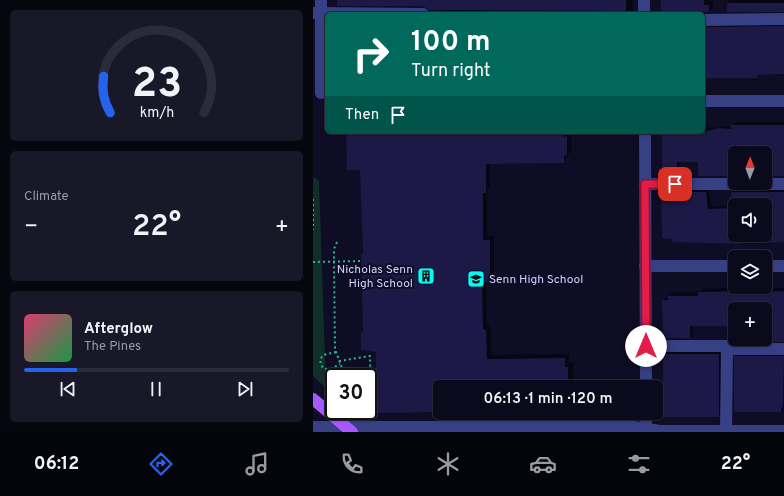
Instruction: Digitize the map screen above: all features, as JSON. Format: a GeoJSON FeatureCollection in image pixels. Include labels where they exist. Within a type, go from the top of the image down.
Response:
{"type":"FeatureCollection","features":[{"type":"Feature","properties":{"kind":"main road"},"geometry":{"type":"LineString","coordinates":[[313,399],[349,429]]}},
{"type":"Feature","properties":{"kind":"street"},"geometry":{"type":"LineString","coordinates":[[321,0],[317,13],[321,93]]}},
{"type":"Feature","properties":{"kind":"street"},"geometry":{"type":"LineString","coordinates":[[644,0],[644,12]]}},
{"type":"Feature","properties":{"kind":"street"},"geometry":{"type":"LineString","coordinates":[[705,20],[784,19]]}},
{"type":"Feature","properties":{"kind":"street"},"geometry":{"type":"LineString","coordinates":[[705,101],[784,101]]}},
{"type":"Feature","properties":{"kind":"street"},"geometry":{"type":"LineString","coordinates":[[645,134],[646,380]]}},
{"type":"Feature","properties":{"kind":"street"},"geometry":{"type":"LineString","coordinates":[[645,184],[784,184]]}},
{"type":"Feature","properties":{"kind":"street"},"geometry":{"type":"LineString","coordinates":[[645,266],[728,266]]}},
{"type":"Feature","properties":{"kind":"street"},"geometry":{"type":"LineString","coordinates":[[772,266],[784,266]]}},
{"type":"Feature","properties":{"kind":"street"},"geometry":{"type":"LineString","coordinates":[[646,346],[727,346],[727,349],[784,349]]}},
{"type":"Feature","properties":{"kind":"street"},"geometry":{"type":"LineString","coordinates":[[724,431],[727,349]]}},
{"type":"Feature","properties":{"kind":"street"},"geometry":{"type":"LineString","coordinates":[[646,420],[646,431]]}},
{"type":"Feature","properties":{"kind":"street"},"geometry":{"type":"LineString","coordinates":[[313,427],[349,429],[566,430],[633,427],[646,431],[784,431]]}},
{"type":"Feature","properties":{"kind":"path"},"geometry":{"type":"LineString","coordinates":[[313,198],[313,230]]}},
{"type":"Feature","properties":{"kind":"path"},"geometry":{"type":"LineString","coordinates":[[337,242],[334,249],[336,352],[344,368]]}},
{"type":"Feature","properties":{"kind":"path"},"geometry":{"type":"LineString","coordinates":[[313,262],[361,261]]}},
{"type":"Feature","properties":{"kind":"path"},"geometry":{"type":"LineString","coordinates":[[336,352],[323,355],[320,360],[320,364],[324,369],[328,369],[340,362],[370,356],[370,368]]}},
{"type":"Feature","properties":{"kind":"green space"},"geometry":{"type":"Polygon","coordinates":[[[313,177],[319,181],[325,387],[313,376],[313,177]]]}},
{"type":"Feature","properties":{"kind":"building"},"geometry":{"type":"Polygon","coordinates":[[[337,0],[626,0],[626,11],[429,10],[423,6],[337,6],[337,0]]]}},
{"type":"Feature","properties":{"kind":"building"},"geometry":{"type":"Polygon","coordinates":[[[661,0],[704,0],[704,5],[709,5],[709,12],[661,12],[661,0]]]}},
{"type":"Feature","properties":{"kind":"building"},"geometry":{"type":"Polygon","coordinates":[[[727,3],[784,3],[784,12],[727,12],[727,3]]]}},
{"type":"Feature","properties":{"kind":"building"},"geometry":{"type":"Polygon","coordinates":[[[784,26],[784,74],[757,75],[757,78],[705,78],[705,27],[784,26]]]}},
{"type":"Feature","properties":{"kind":"building"},"geometry":{"type":"Polygon","coordinates":[[[731,125],[784,125],[784,176],[772,176],[772,146],[728,146],[728,176],[698,176],[698,162],[677,162],[677,176],[662,176],[662,134],[705,134],[705,132],[719,128],[731,129],[731,125]]]}},
{"type":"Feature","properties":{"kind":"building","name":"Nicholas Senn High School"},"geometry":{"type":"Polygon","coordinates":[[[346,134],[563,134],[563,137],[567,136],[567,155],[564,156],[564,163],[486,164],[486,193],[483,193],[483,240],[490,240],[490,282],[482,282],[483,329],[486,330],[487,359],[565,358],[565,367],[568,367],[568,380],[433,380],[433,412],[377,413],[376,352],[361,350],[361,332],[363,332],[361,254],[363,254],[360,170],[347,170],[346,134]]]}},
{"type":"Feature","properties":{"kind":"building"},"geometry":{"type":"Polygon","coordinates":[[[661,192],[706,192],[708,209],[728,208],[728,242],[740,242],[740,244],[672,242],[672,239],[662,238],[661,192]]]}},
{"type":"Feature","properties":{"kind":"building"},"geometry":{"type":"Polygon","coordinates":[[[731,192],[784,192],[784,242],[765,243],[772,242],[772,198],[731,198],[731,192]]]}},
{"type":"Feature","properties":{"kind":"building"},"geometry":{"type":"Polygon","coordinates":[[[772,291],[784,291],[784,342],[772,342],[772,302],[728,302],[728,326],[690,326],[690,338],[663,338],[662,300],[668,300],[667,296],[698,296],[698,292],[728,292],[728,294],[772,294],[772,291]]]}},
{"type":"Feature","properties":{"kind":"building"},"geometry":{"type":"Polygon","coordinates":[[[663,354],[719,354],[719,417],[663,417],[663,354]]]}},
{"type":"Feature","properties":{"kind":"building"},"geometry":{"type":"Polygon","coordinates":[[[734,356],[784,356],[783,407],[781,408],[781,412],[734,412],[734,356]]]}},
{"type":"Feature","properties":{"kind":"place","name":"Nicholas Senn High School"},"geometry":{"type":"Point","coordinates":[426,276]}},
{"type":"Feature","properties":{"kind":"place","name":"Senn High School"},"geometry":{"type":"Point","coordinates":[476,279]}},
{"type":"Feature","properties":{"kind":"route"},"geometry":{"type":"LineString","coordinates":[[646,346],[645,184],[675,184]]}}]}
